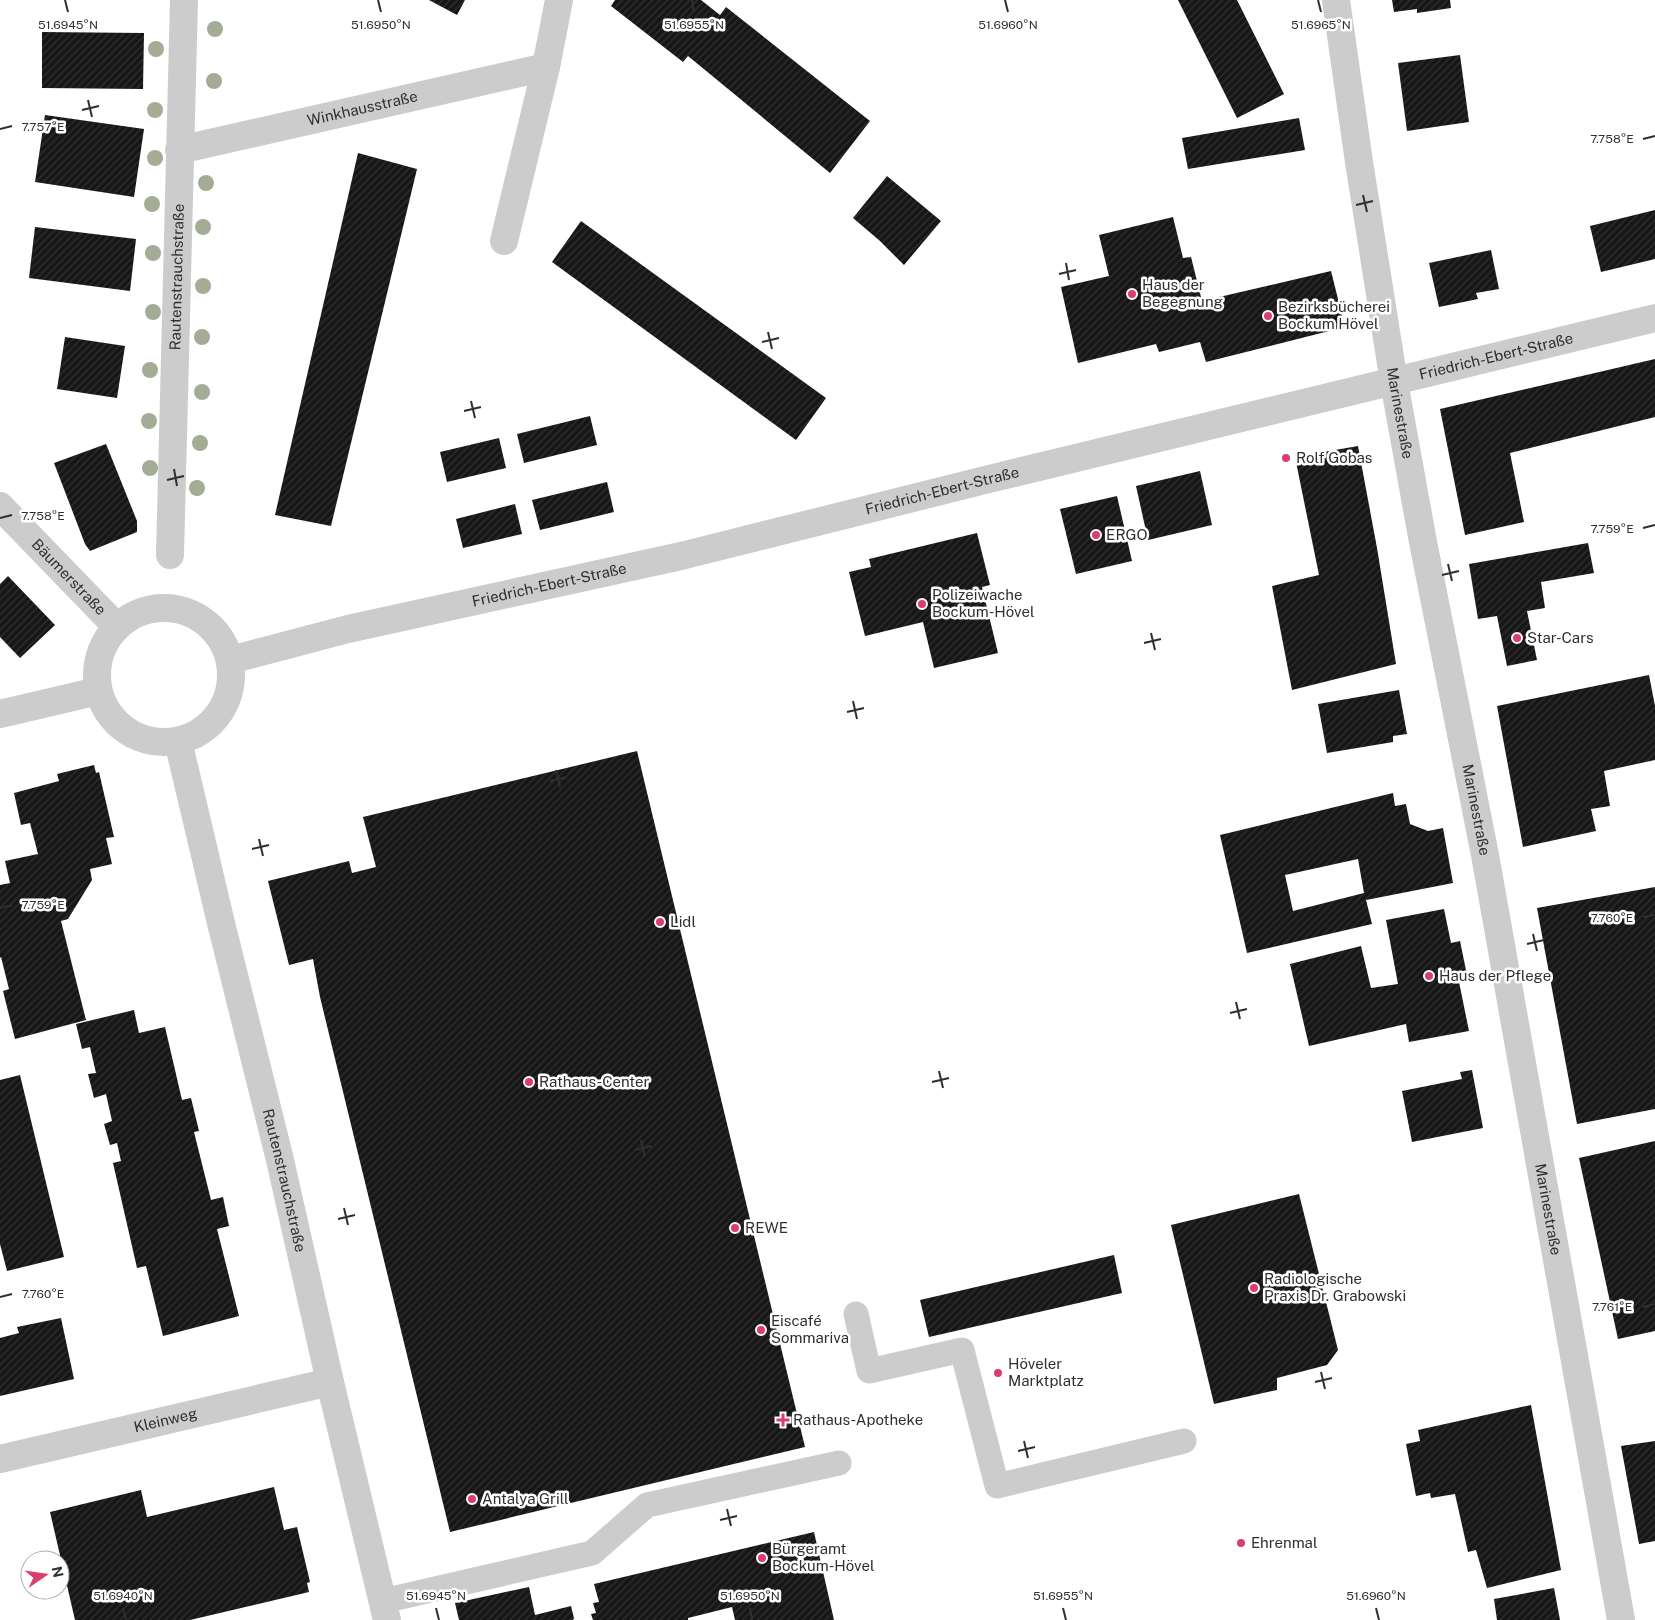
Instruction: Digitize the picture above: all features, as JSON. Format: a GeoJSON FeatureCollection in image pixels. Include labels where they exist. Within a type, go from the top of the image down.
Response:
{"type":"FeatureCollection","features":[{"type":"Feature","properties":{"kind":"street","name":"Rautenstrauchstraße"},"geometry":{"type":"LineString","coordinates":[[170,555],[184,0]]}},
{"type":"Feature","properties":{"kind":"street"},"geometry":{"type":"LineString","coordinates":[[504,241],[546,67],[559,0]]}},
{"type":"Feature","properties":{"kind":"street","name":"Marinestraße"},"geometry":{"type":"LineString","coordinates":[[1336,0],[1359,162],[1394,382],[1425,552],[1485,855],[1621,1620]]}},
{"type":"Feature","properties":{"kind":"street","name":"Winkhausstraße"},"geometry":{"type":"LineString","coordinates":[[179,150],[546,67]]}},
{"type":"Feature","properties":{"kind":"street","name":"Friedrich-Ebert-Straße"},"geometry":{"type":"LineString","coordinates":[[230,660],[348,630],[682,556],[985,480],[1655,318]]}},
{"type":"Feature","properties":{"kind":"street","name":"Bäumerstraße"},"geometry":{"type":"LineString","coordinates":[[0,506],[117,627]]}},
{"type":"Feature","properties":{"kind":"street"},"geometry":{"type":"LineString","coordinates":[[170,608],[190,613],[208,624],[222,640],[230,660],[232,677],[229,695],[221,712],[210,725],[195,736],[178,741],[158,743],[137,737],[120,726],[106,710],[98,691],[97,668],[103,646],[117,627],[132,615],[151,609],[170,608]]}},
{"type":"Feature","properties":{"kind":"street"},"geometry":{"type":"LineString","coordinates":[[0,714],[98,691]]}},
{"type":"Feature","properties":{"kind":"street","name":"Rautenstrauchstraße"},"geometry":{"type":"LineString","coordinates":[[178,741],[221,924],[280,1160],[330,1382],[385,1610]]}},
{"type":"Feature","properties":{"kind":"street"},"geometry":{"type":"LineString","coordinates":[[856,1314],[869,1371],[962,1350],[997,1486],[1184,1441]]}},
{"type":"Feature","properties":{"kind":"street","name":"Kleinweg"},"geometry":{"type":"LineString","coordinates":[[0,1459],[330,1382]]}},
{"type":"Feature","properties":{"kind":"street"},"geometry":{"type":"LineString","coordinates":[[385,1610],[592,1553],[647,1505],[839,1463]]}},
{"type":"Feature","properties":{"kind":"building"},"geometry":{"type":"Polygon","coordinates":[[[429,0],[465,0],[457,15],[429,0]]]}},
{"type":"Feature","properties":{"kind":"building"},"geometry":{"type":"Polygon","coordinates":[[[615,0],[701,0],[720,15],[726,7],[870,121],[830,173],[688,56],[683,62],[611,6],[615,0]]]}},
{"type":"Feature","properties":{"kind":"building"},"geometry":{"type":"Polygon","coordinates":[[[1178,0],[1237,0],[1284,94],[1237,118],[1178,0]]]}},
{"type":"Feature","properties":{"kind":"building"},"geometry":{"type":"Polygon","coordinates":[[[1392,0],[1450,0],[1451,8],[1417,13],[1417,9],[1394,12],[1392,0]]]}},
{"type":"Feature","properties":{"kind":"building"},"geometry":{"type":"Polygon","coordinates":[[[42,32],[144,33],[143,89],[42,88],[42,32]]]}},
{"type":"Feature","properties":{"kind":"building"},"geometry":{"type":"Polygon","coordinates":[[[1460,55],[1469,122],[1407,131],[1398,63],[1460,55]]]}},
{"type":"Feature","properties":{"kind":"building"},"geometry":{"type":"Polygon","coordinates":[[[45,115],[144,129],[134,197],[35,182],[45,115]]]}},
{"type":"Feature","properties":{"kind":"building"},"geometry":{"type":"Polygon","coordinates":[[[1299,118],[1305,150],[1188,169],[1182,138],[1299,118]]]}},
{"type":"Feature","properties":{"kind":"building"},"geometry":{"type":"Polygon","coordinates":[[[358,153],[417,169],[331,526],[275,515],[358,153]]]}},
{"type":"Feature","properties":{"kind":"building"},"geometry":{"type":"Polygon","coordinates":[[[887,176],[941,221],[904,265],[853,218],[887,176]]]}},
{"type":"Feature","properties":{"kind":"building"},"geometry":{"type":"Polygon","coordinates":[[[1655,210],[1655,259],[1601,272],[1590,226],[1655,210]]]}},
{"type":"Feature","properties":{"kind":"building","name":"Haus der Begegnung"},"geometry":{"type":"Polygon","coordinates":[[[1173,217],[1183,258],[1191,257],[1202,301],[1331,271],[1345,327],[1206,362],[1200,342],[1159,352],[1156,344],[1078,363],[1061,287],[1109,276],[1099,235],[1173,217]]]}},
{"type":"Feature","properties":{"kind":"building"},"geometry":{"type":"Polygon","coordinates":[[[581,221],[826,398],[796,440],[552,262],[581,221]]]}},
{"type":"Feature","properties":{"kind":"building"},"geometry":{"type":"Polygon","coordinates":[[[35,227],[136,239],[130,291],[29,278],[35,227]]]}},
{"type":"Feature","properties":{"kind":"building"},"geometry":{"type":"Polygon","coordinates":[[[1491,250],[1499,289],[1476,293],[1478,299],[1439,307],[1429,263],[1491,250]]]}},
{"type":"Feature","properties":{"kind":"building"},"geometry":{"type":"Polygon","coordinates":[[[65,337],[125,346],[117,398],[57,389],[65,337]]]}},
{"type":"Feature","properties":{"kind":"building"},"geometry":{"type":"Polygon","coordinates":[[[1655,359],[1655,417],[1510,453],[1524,522],[1465,535],[1440,409],[1655,359]]]}},
{"type":"Feature","properties":{"kind":"building"},"geometry":{"type":"Polygon","coordinates":[[[590,416],[597,445],[524,463],[517,434],[590,416]]]}},
{"type":"Feature","properties":{"kind":"building"},"geometry":{"type":"Polygon","coordinates":[[[499,438],[506,468],[447,482],[440,452],[499,438]]]}},
{"type":"Feature","properties":{"kind":"building"},"geometry":{"type":"Polygon","coordinates":[[[106,444],[137,521],[137,532],[90,551],[85,544],[54,463],[106,444]]]}},
{"type":"Feature","properties":{"kind":"building"},"geometry":{"type":"Polygon","coordinates":[[[1358,446],[1396,664],[1292,690],[1272,586],[1319,575],[1295,457],[1358,446]]]}},
{"type":"Feature","properties":{"kind":"building"},"geometry":{"type":"Polygon","coordinates":[[[1200,471],[1212,525],[1148,540],[1136,486],[1200,471]]]}},
{"type":"Feature","properties":{"kind":"building"},"geometry":{"type":"Polygon","coordinates":[[[607,482],[614,512],[540,530],[532,500],[607,482]]]}},
{"type":"Feature","properties":{"kind":"building","name":"ERGO"},"geometry":{"type":"Polygon","coordinates":[[[1117,496],[1132,561],[1076,574],[1060,509],[1117,496]]]}},
{"type":"Feature","properties":{"kind":"building"},"geometry":{"type":"Polygon","coordinates":[[[515,504],[522,534],[463,548],[456,519],[515,504]]]}},
{"type":"Feature","properties":{"kind":"building","name":"Polizeiwache Bockum-Hövel"},"geometry":{"type":"Polygon","coordinates":[[[977,533],[990,585],[982,587],[998,653],[934,668],[923,622],[865,636],[849,572],[871,567],[869,559],[977,533]]]}},
{"type":"Feature","properties":{"kind":"building"},"geometry":{"type":"Polygon","coordinates":[[[1588,543],[1594,573],[1541,582],[1545,608],[1527,611],[1537,660],[1507,666],[1497,616],[1478,619],[1469,564],[1588,543]]]}},
{"type":"Feature","properties":{"kind":"building"},"geometry":{"type":"Polygon","coordinates":[[[8,576],[55,625],[20,658],[0,637],[0,584],[8,576]]]}},
{"type":"Feature","properties":{"kind":"building"},"geometry":{"type":"Polygon","coordinates":[[[1649,675],[1655,706],[1655,760],[1604,771],[1610,806],[1591,809],[1596,831],[1523,847],[1497,706],[1649,675]]]}},
{"type":"Feature","properties":{"kind":"building"},"geometry":{"type":"Polygon","coordinates":[[[1399,690],[1407,734],[1393,736],[1393,742],[1327,753],[1318,704],[1399,690]]]}},
{"type":"Feature","properties":{"kind":"building","name":"Rathaus-Center"},"geometry":{"type":"Polygon","coordinates":[[[637,751],[805,1447],[450,1532],[320,997],[313,959],[289,965],[268,881],[349,861],[352,873],[376,867],[363,817],[637,751]]]}},
{"type":"Feature","properties":{"kind":"building"},"geometry":{"type":"Polygon","coordinates":[[[94,765],[96,773],[99,772],[114,837],[106,838],[112,864],[90,869],[92,880],[68,919],[61,921],[86,1020],[15,1039],[3,991],[9,989],[0,958],[0,885],[10,883],[5,861],[38,854],[30,823],[21,825],[14,793],[59,781],[57,774],[94,765]]]}},
{"type":"Feature","properties":{"kind":"building"},"geometry":{"type":"Polygon","coordinates":[[[1393,793],[1395,806],[1406,804],[1410,824],[1428,831],[1443,828],[1453,883],[1366,900],[1372,924],[1247,953],[1220,835],[1393,793]],[[1358,859],[1285,875],[1293,911],[1364,893],[1358,859]]]}},
{"type":"Feature","properties":{"kind":"building"},"geometry":{"type":"Polygon","coordinates":[[[1655,887],[1655,1109],[1577,1124],[1537,908],[1655,887]]]}},
{"type":"Feature","properties":{"kind":"building"},"geometry":{"type":"Polygon","coordinates":[[[1444,909],[1451,943],[1460,941],[1467,975],[1458,977],[1469,1031],[1409,1042],[1406,1024],[1309,1046],[1290,964],[1361,946],[1371,988],[1398,984],[1386,920],[1444,909]]]}},
{"type":"Feature","properties":{"kind":"building"},"geometry":{"type":"Polygon","coordinates":[[[134,1010],[139,1033],[165,1027],[182,1100],[191,1098],[199,1131],[194,1132],[211,1200],[223,1197],[229,1226],[217,1229],[239,1316],[163,1336],[146,1266],[137,1268],[113,1163],[121,1161],[117,1143],[110,1145],[104,1124],[112,1121],[106,1094],[94,1098],[88,1074],[96,1073],[90,1047],[82,1049],[76,1024],[134,1010]]]}},
{"type":"Feature","properties":{"kind":"building"},"geometry":{"type":"Polygon","coordinates":[[[1472,1070],[1483,1128],[1412,1142],[1402,1091],[1462,1079],[1460,1072],[1472,1070]]]}},
{"type":"Feature","properties":{"kind":"building"},"geometry":{"type":"Polygon","coordinates":[[[20,1075],[64,1257],[7,1271],[0,1244],[0,1080],[20,1075]]]}},
{"type":"Feature","properties":{"kind":"building"},"geometry":{"type":"Polygon","coordinates":[[[1655,1141],[1655,1331],[1618,1339],[1579,1158],[1655,1141]]]}},
{"type":"Feature","properties":{"kind":"building","name":"Radiologische Praxis Dr. Grabowski"},"geometry":{"type":"Polygon","coordinates":[[[1299,1194],[1338,1350],[1327,1365],[1277,1378],[1277,1390],[1214,1404],[1171,1225],[1299,1194]]]}},
{"type":"Feature","properties":{"kind":"building"},"geometry":{"type":"Polygon","coordinates":[[[1114,1255],[1122,1293],[929,1337],[920,1300],[1114,1255]]]}},
{"type":"Feature","properties":{"kind":"building"},"geometry":{"type":"Polygon","coordinates":[[[61,1318],[74,1379],[0,1396],[0,1338],[19,1333],[17,1327],[61,1318]]]}},
{"type":"Feature","properties":{"kind":"building"},"geometry":{"type":"Polygon","coordinates":[[[1531,1405],[1561,1570],[1487,1588],[1476,1550],[1468,1552],[1455,1494],[1431,1498],[1430,1493],[1416,1496],[1406,1444],[1420,1441],[1418,1430],[1531,1405]]]}},
{"type":"Feature","properties":{"kind":"building"},"geometry":{"type":"Polygon","coordinates":[[[1655,1441],[1655,1541],[1639,1544],[1621,1446],[1655,1441]]]}},
{"type":"Feature","properties":{"kind":"building"},"geometry":{"type":"Polygon","coordinates":[[[274,1487],[284,1530],[297,1527],[310,1582],[307,1583],[309,1592],[190,1620],[75,1620],[70,1598],[70,1550],[59,1550],[50,1512],[141,1490],[147,1517],[274,1487]]]}},
{"type":"Feature","properties":{"kind":"building","name":"Bürgeramt Bockum-Hövel"},"geometry":{"type":"Polygon","coordinates":[[[814,1532],[834,1620],[735,1620],[732,1607],[688,1618],[688,1620],[593,1620],[591,1614],[596,1613],[593,1603],[599,1602],[594,1584],[814,1532]]]}},
{"type":"Feature","properties":{"kind":"building"},"geometry":{"type":"Polygon","coordinates":[[[529,1587],[535,1615],[571,1606],[573,1620],[459,1620],[455,1603],[529,1587]]]}},
{"type":"Feature","properties":{"kind":"building"},"geometry":{"type":"Polygon","coordinates":[[[1554,1588],[1560,1620],[1497,1620],[1494,1599],[1554,1588]]]}},
{"type":"Feature","properties":{"kind":"place","name":"Haus der Begegnung"},"geometry":{"type":"Point","coordinates":[1132,294]}},
{"type":"Feature","properties":{"kind":"place","name":"Bezirksbücherei Bockum Hövel"},"geometry":{"type":"Point","coordinates":[1268,316]}},
{"type":"Feature","properties":{"kind":"place","name":"Rolf Gobas"},"geometry":{"type":"Point","coordinates":[1286,458]}},
{"type":"Feature","properties":{"kind":"place","name":"ERGO"},"geometry":{"type":"Point","coordinates":[1096,535]}},
{"type":"Feature","properties":{"kind":"place","name":"Polizeiwache Bockum-Hövel"},"geometry":{"type":"Point","coordinates":[922,604]}},
{"type":"Feature","properties":{"kind":"place","name":"Star-Cars"},"geometry":{"type":"Point","coordinates":[1517,638]}},
{"type":"Feature","properties":{"kind":"place","name":"Lidl"},"geometry":{"type":"Point","coordinates":[660,922]}},
{"type":"Feature","properties":{"kind":"place","name":"Haus der Pflege"},"geometry":{"type":"Point","coordinates":[1429,976]}},
{"type":"Feature","properties":{"kind":"place","name":"Rathaus-Center"},"geometry":{"type":"Point","coordinates":[529,1082]}},
{"type":"Feature","properties":{"kind":"place","name":"REWE"},"geometry":{"type":"Point","coordinates":[735,1228]}},
{"type":"Feature","properties":{"kind":"place","name":"Radiologische Praxis Dr. Grabowski"},"geometry":{"type":"Point","coordinates":[1254,1288]}},
{"type":"Feature","properties":{"kind":"place","name":"Eiscafé Sommariva"},"geometry":{"type":"Point","coordinates":[761,1330]}},
{"type":"Feature","properties":{"kind":"place","name":"Höveler Marktplatz"},"geometry":{"type":"Point","coordinates":[998,1373]}},
{"type":"Feature","properties":{"kind":"place","name":"Rathaus-Apotheke"},"geometry":{"type":"Point","coordinates":[783,1420]}},
{"type":"Feature","properties":{"kind":"place","name":"Antalya Grill"},"geometry":{"type":"Point","coordinates":[472,1499]}},
{"type":"Feature","properties":{"kind":"place","name":"Ehrenmal"},"geometry":{"type":"Point","coordinates":[1241,1543]}},
{"type":"Feature","properties":{"kind":"place","name":"Bürgeramt Bockum-Hövel"},"geometry":{"type":"Point","coordinates":[762,1558]}}]}
